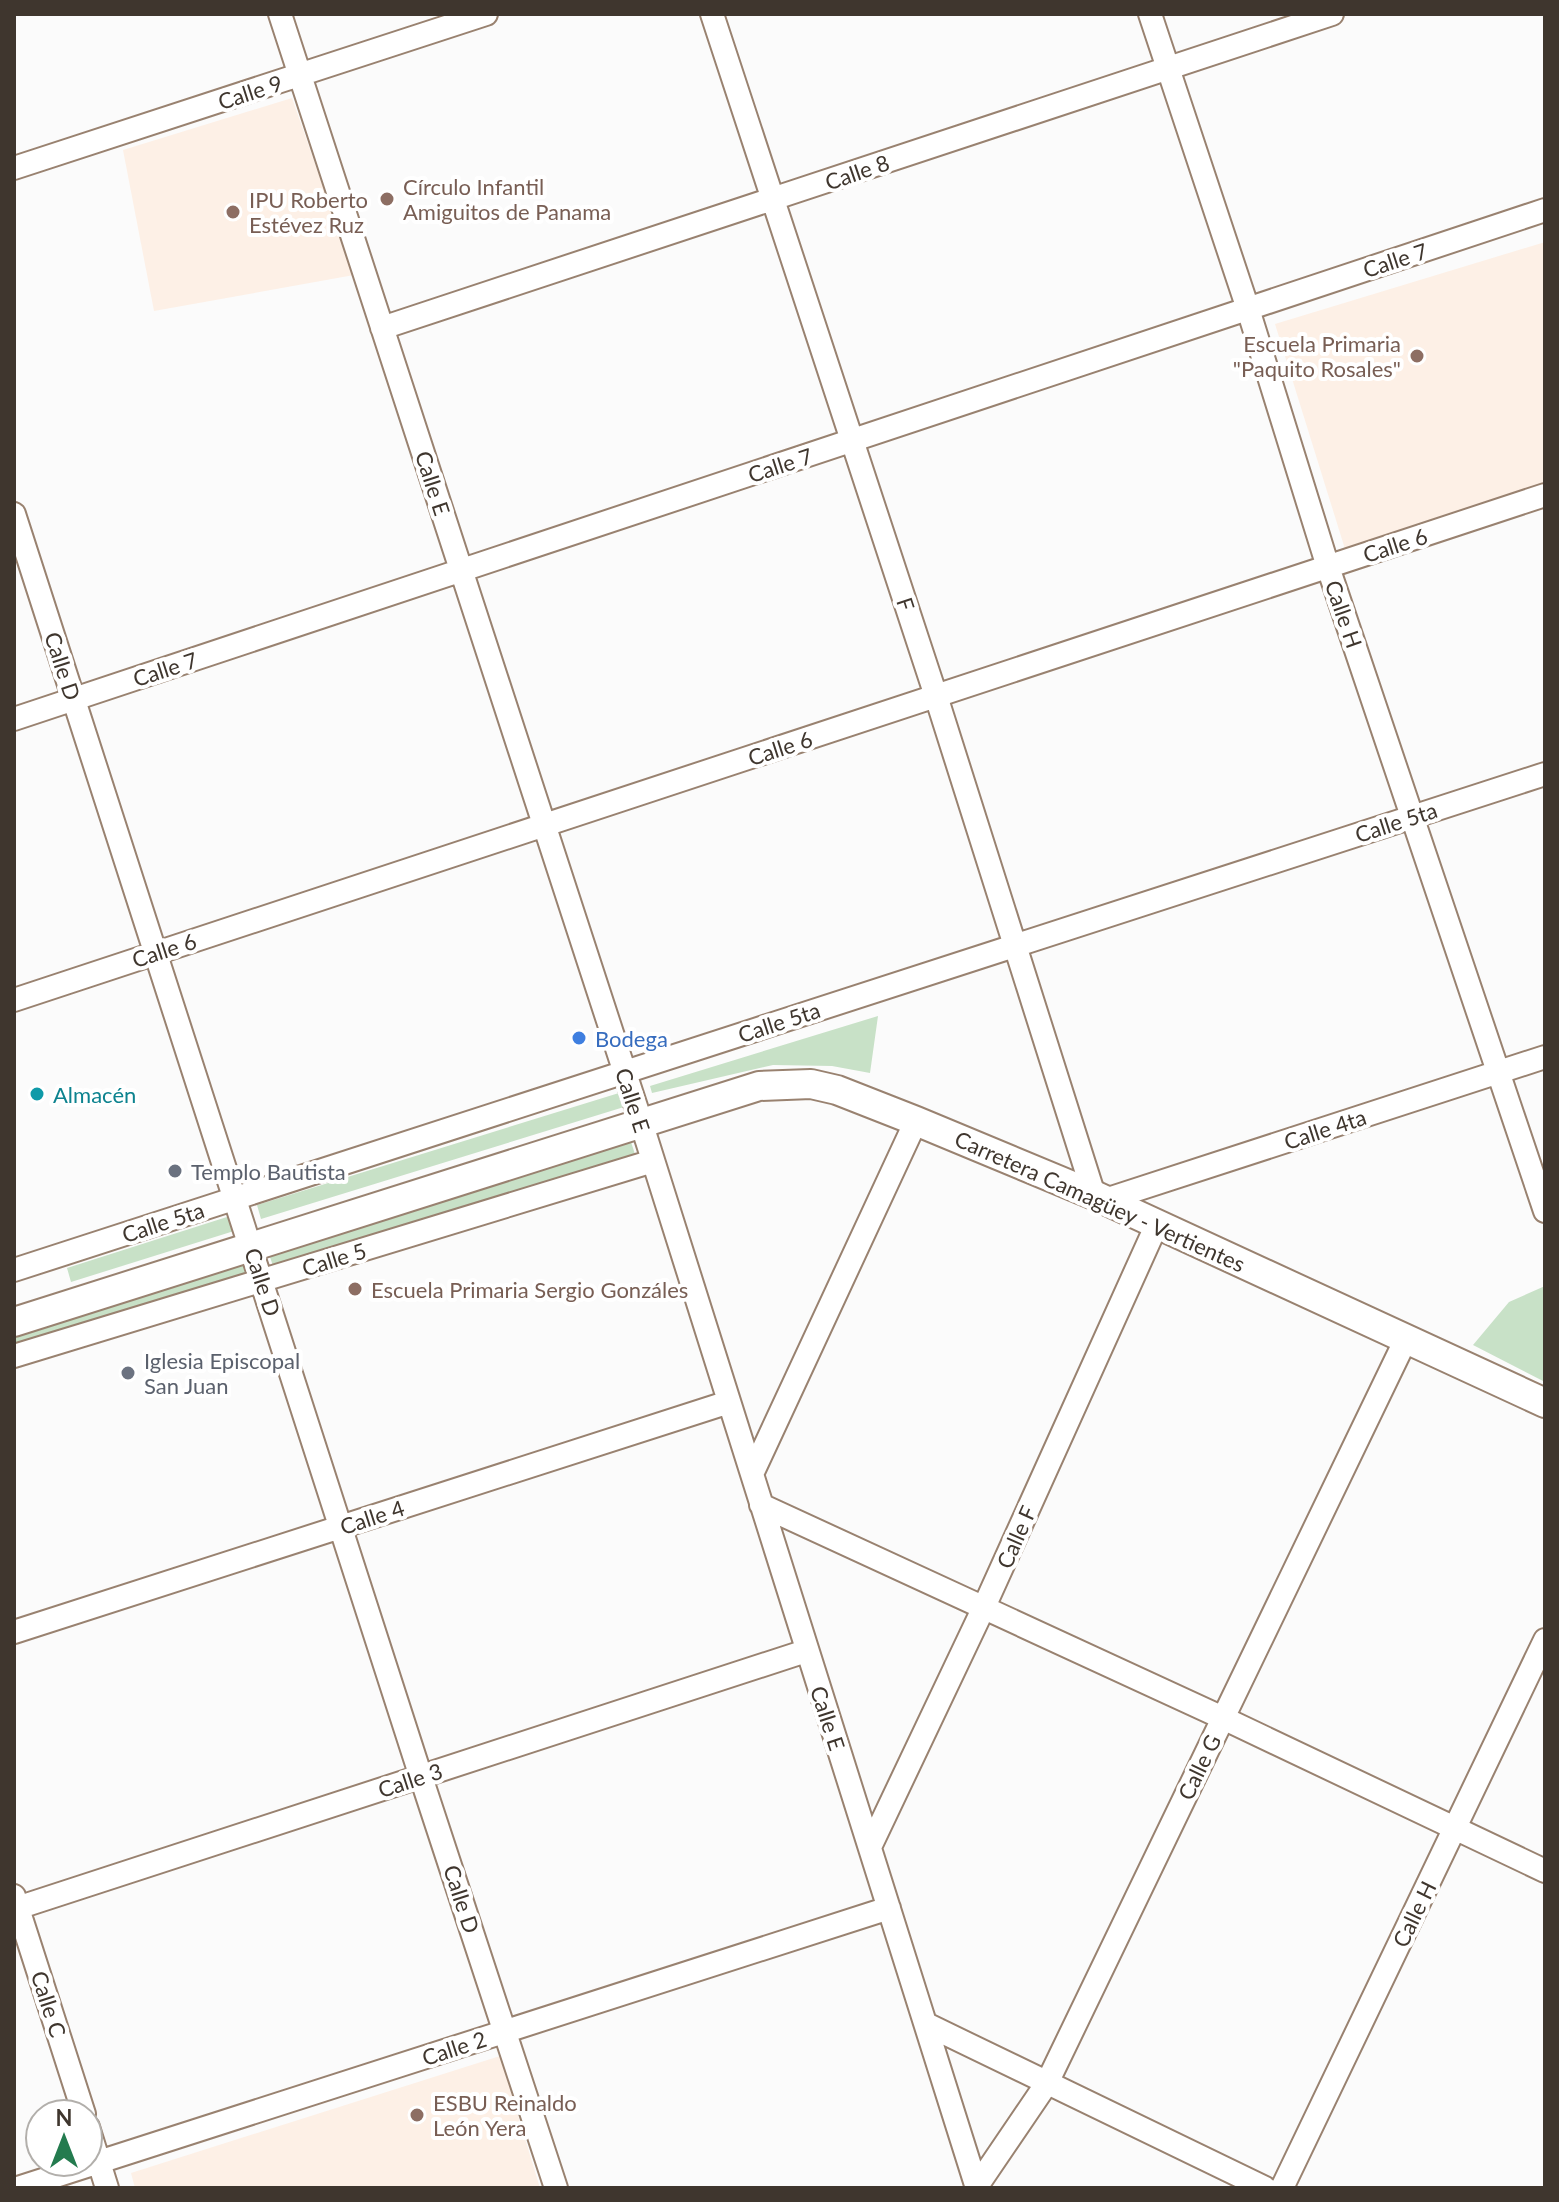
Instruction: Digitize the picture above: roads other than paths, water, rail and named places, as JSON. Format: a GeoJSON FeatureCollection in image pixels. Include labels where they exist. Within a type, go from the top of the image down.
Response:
{"type":"FeatureCollection","features":[{"type":"Feature","properties":{"kind":"main road","name":"Carretera Camagüey - Vertientes"},"geometry":{"type":"LineString","coordinates":[[641,1122],[759,1086],[811,1084],[837,1090],[1100,1198],[1545,1403]]}},
{"type":"Feature","properties":{"kind":"main road","name":"Calle 5"},"geometry":{"type":"LineString","coordinates":[[14,1322],[641,1122]]}},
{"type":"Feature","properties":{"kind":"street","name":"Calle E"},"geometry":{"type":"LineString","coordinates":[[280,14],[641,1122],[975,2187]]}},
{"type":"Feature","properties":{"kind":"street","name":"Calle 9"},"geometry":{"type":"LineString","coordinates":[[14,168],[486,14]]}},
{"type":"Feature","properties":{"kind":"street","name":"F"},"geometry":{"type":"LineString","coordinates":[[712,14],[1100,1198]]}},
{"type":"Feature","properties":{"kind":"street","name":"Calle H"},"geometry":{"type":"LineString","coordinates":[[1150,14],[1248,309],[1328,567],[1545,1211]]}},
{"type":"Feature","properties":{"kind":"street","name":"Calle 8"},"geometry":{"type":"LineString","coordinates":[[382,328],[1332,14]]}},
{"type":"Feature","properties":{"kind":"street","name":"Calle 7"},"geometry":{"type":"LineString","coordinates":[[14,719],[1545,210]]}},
{"type":"Feature","properties":{"kind":"street","name":"Calle 6"},"geometry":{"type":"LineString","coordinates":[[14,1000],[1545,495]]}},
{"type":"Feature","properties":{"kind":"street","name":"Calle D"},"geometry":{"type":"LineString","coordinates":[[14,514],[556,2188]]}},
{"type":"Feature","properties":{"kind":"street","name":"Calle 5ta"},"geometry":{"type":"LineString","coordinates":[[14,1270],[1545,774]]}},
{"type":"Feature","properties":{"kind":"street","name":"Calle 4ta"},"geometry":{"type":"LineString","coordinates":[[1100,1198],[1545,1057]]}},
{"type":"Feature","properties":{"kind":"street"},"geometry":{"type":"LineString","coordinates":[[752,1474],[916,1121]]}},
{"type":"Feature","properties":{"kind":"street","name":"Calle 5"},"geometry":{"type":"LineString","coordinates":[[14,1356],[653,1161]]}},
{"type":"Feature","properties":{"kind":"street","name":"Calle F"},"geometry":{"type":"LineString","coordinates":[[870,1847],[984,1607],[1157,1224]]}},
{"type":"Feature","properties":{"kind":"street","name":"Calle G"},"geometry":{"type":"LineString","coordinates":[[975,2187],[1047,2083],[1406,1339]]}},
{"type":"Feature","properties":{"kind":"street","name":"Calle 4"},"geometry":{"type":"LineString","coordinates":[[14,1632],[729,1402]]}},
{"type":"Feature","properties":{"kind":"street"},"geometry":{"type":"LineString","coordinates":[[761,1505],[1223,1718],[1545,1871]]}},
{"type":"Feature","properties":{"kind":"street","name":"Calle H"},"geometry":{"type":"LineString","coordinates":[[1282,2188],[1545,1640]]}},
{"type":"Feature","properties":{"kind":"street","name":"Calle 3"},"geometry":{"type":"LineString","coordinates":[[15,1904],[421,1777],[806,1651]]}},
{"type":"Feature","properties":{"kind":"street","name":"Calle C"},"geometry":{"type":"LineString","coordinates":[[15,1904],[79,2098]]}},
{"type":"Feature","properties":{"kind":"street","name":"Calle 2"},"geometry":{"type":"LineString","coordinates":[[104,2160],[889,1908]]}},
{"type":"Feature","properties":{"kind":"street"},"geometry":{"type":"LineString","coordinates":[[926,2024],[1265,2188]]}},
{"type":"Feature","properties":{"kind":"street","name":"Calle 2"},"geometry":{"type":"LineString","coordinates":[[18,2188],[49,2178]]}},
{"type":"Feature","properties":{"kind":"place","name":"Círculo Infantil Amiguitos de Panama"},"geometry":{"type":"Point","coordinates":[387,199]}},
{"type":"Feature","properties":{"kind":"place","name":"IPU Roberto Estévez Ruz"},"geometry":{"type":"Point","coordinates":[233,212]}},
{"type":"Feature","properties":{"kind":"place","name":"Escuela Primaria \"Paquito Rosales\""},"geometry":{"type":"Point","coordinates":[1417,356]}},
{"type":"Feature","properties":{"kind":"place","name":"Bodega"},"geometry":{"type":"Point","coordinates":[579,1038]}},
{"type":"Feature","properties":{"kind":"place","name":"Almacén"},"geometry":{"type":"Point","coordinates":[37,1094]}},
{"type":"Feature","properties":{"kind":"place","name":"Templo Bautista"},"geometry":{"type":"Point","coordinates":[175,1171]}},
{"type":"Feature","properties":{"kind":"place","name":"Escuela Primaria Sergio Gonzáles"},"geometry":{"type":"Point","coordinates":[355,1289]}},
{"type":"Feature","properties":{"kind":"place","name":"Iglesia Episcopal San Juan"},"geometry":{"type":"Point","coordinates":[128,1373]}},
{"type":"Feature","properties":{"kind":"place","name":"ESBU Reinaldo León Yera"},"geometry":{"type":"Point","coordinates":[417,2115]}}]}
